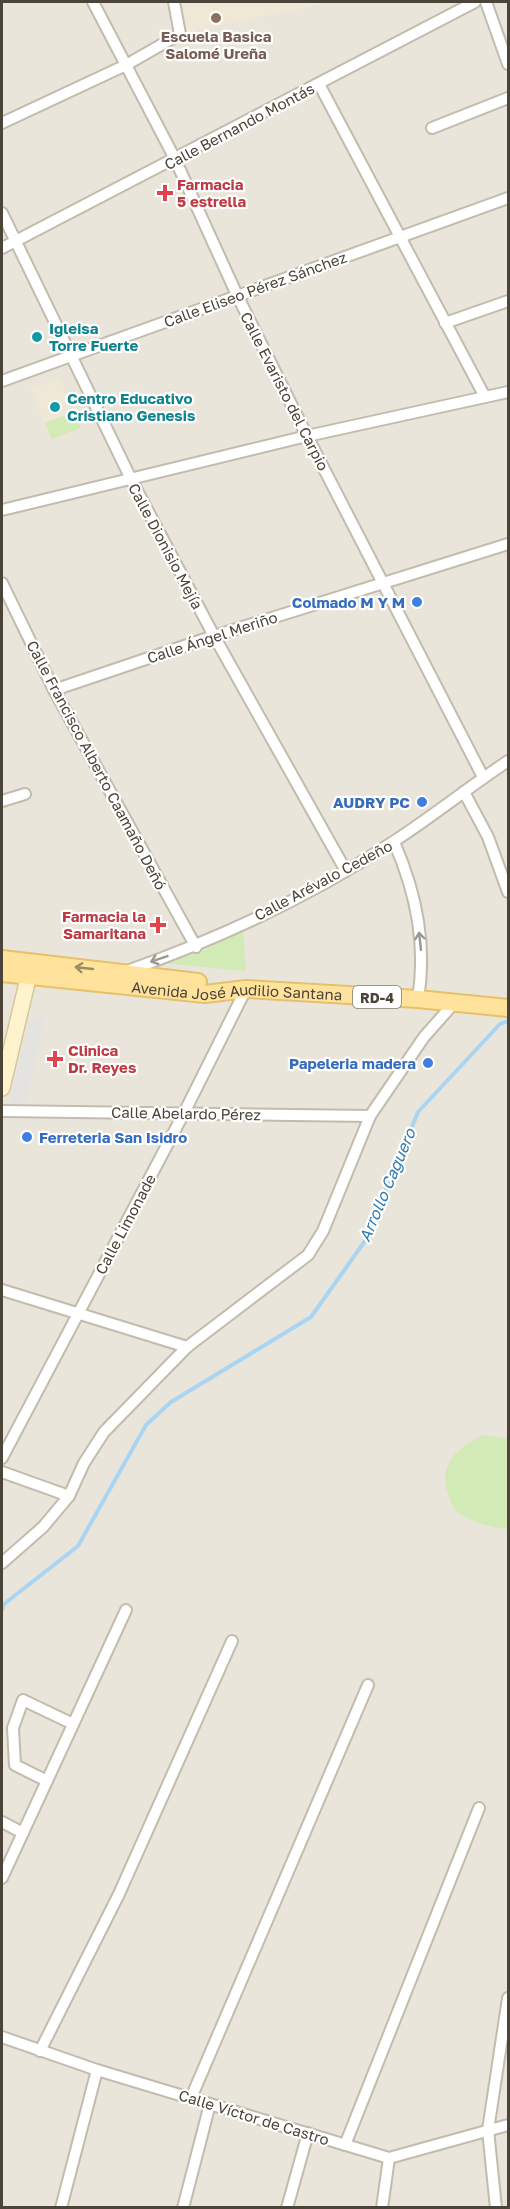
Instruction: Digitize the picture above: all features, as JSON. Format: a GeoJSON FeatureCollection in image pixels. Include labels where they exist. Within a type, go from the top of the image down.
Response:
{"type":"FeatureCollection","features":[{"type":"Feature","properties":{"kind":"main road","name":"RD-4"},"geometry":{"type":"LineString","coordinates":[[2,959],[30,969],[123,972],[246,989]]}},
{"type":"Feature","properties":{"kind":"main road","name":"Avenida José Audilio Santana"},"geometry":{"type":"LineString","coordinates":[[2,973],[30,969],[206,994],[246,989],[418,999],[508,1008]]}},
{"type":"Feature","properties":{"kind":"main road"},"geometry":{"type":"LineString","coordinates":[[2,1088],[30,969]]}},
{"type":"Feature","properties":{"kind":"street","name":"Calle Evaristo del Carpio"},"geometry":{"type":"LineString","coordinates":[[93,2],[175,159],[237,295],[307,436],[483,777]]}},
{"type":"Feature","properties":{"kind":"street"},"geometry":{"type":"LineString","coordinates":[[2,123],[126,65],[180,34],[174,2]]}},
{"type":"Feature","properties":{"kind":"street","name":"Calle Bernando Montás"},"geometry":{"type":"LineString","coordinates":[[2,248],[475,2]]}},
{"type":"Feature","properties":{"kind":"street"},"geometry":{"type":"LineString","coordinates":[[486,2],[508,63]]}},
{"type":"Feature","properties":{"kind":"street"},"geometry":{"type":"LineString","coordinates":[[319,84],[485,397]]}},
{"type":"Feature","properties":{"kind":"street"},"geometry":{"type":"LineString","coordinates":[[432,128],[508,98]]}},
{"type":"Feature","properties":{"kind":"street","name":"Calle Eliseo Pérez Sánchez"},"geometry":{"type":"LineString","coordinates":[[2,381],[508,198]]}},
{"type":"Feature","properties":{"kind":"street","name":"Calle Dionisio Mejía"},"geometry":{"type":"LineString","coordinates":[[2,213],[70,357],[214,636],[346,871]]}},
{"type":"Feature","properties":{"kind":"street"},"geometry":{"type":"LineString","coordinates":[[445,323],[508,301]]}},
{"type":"Feature","properties":{"kind":"street"},"geometry":{"type":"LineString","coordinates":[[2,510],[307,436],[508,392]]}},
{"type":"Feature","properties":{"kind":"street","name":"Calle Ángel Meriño"},"geometry":{"type":"LineString","coordinates":[[54,690],[214,636],[508,544]]}},
{"type":"Feature","properties":{"kind":"street","name":"Calle Francisco Alberto Caamaño Deñó"},"geometry":{"type":"LineString","coordinates":[[2,583],[54,690],[196,946]]}},
{"type":"Feature","properties":{"kind":"street","name":"Calle Arévalo Cedeño"},"geometry":{"type":"LineString","coordinates":[[123,972],[196,946],[346,871],[394,842],[508,761]]}},
{"type":"Feature","properties":{"kind":"street"},"geometry":{"type":"LineString","coordinates":[[464,792],[506,877],[508,892]]}},
{"type":"Feature","properties":{"kind":"street"},"geometry":{"type":"LineString","coordinates":[[2,801],[25,794]]}},
{"type":"Feature","properties":{"kind":"street"},"geometry":{"type":"LineString","coordinates":[[394,842],[406,871],[419,927],[422,974],[418,999]]}},
{"type":"Feature","properties":{"kind":"street","name":"Calle Limonade"},"geometry":{"type":"LineString","coordinates":[[2,1458],[184,1113],[246,989]]}},
{"type":"Feature","properties":{"kind":"street"},"geometry":{"type":"LineString","coordinates":[[2,1563],[43,1527],[69,1496],[84,1463],[104,1432],[187,1347],[309,1255],[323,1231],[370,1116],[424,1037],[455,1002]]}},
{"type":"Feature","properties":{"kind":"street","name":"Calle Abelardo Pérez"},"geometry":{"type":"LineString","coordinates":[[2,1111],[370,1116]]}},
{"type":"Feature","properties":{"kind":"street"},"geometry":{"type":"LineString","coordinates":[[2,1290],[187,1347]]}},
{"type":"Feature","properties":{"kind":"street"},"geometry":{"type":"LineString","coordinates":[[2,1472],[69,1496]]}},
{"type":"Feature","properties":{"kind":"street"},"geometry":{"type":"LineString","coordinates":[[2,1878],[126,1610]]}},
{"type":"Feature","properties":{"kind":"street"},"geometry":{"type":"LineString","coordinates":[[40,2051],[118,1894],[232,1641]]}},
{"type":"Feature","properties":{"kind":"street"},"geometry":{"type":"LineString","coordinates":[[191,2098],[368,1684]]}},
{"type":"Feature","properties":{"kind":"street"},"geometry":{"type":"LineString","coordinates":[[47,1781],[15,1765],[13,1728],[23,1700],[73,1724]]}},
{"type":"Feature","properties":{"kind":"street"},"geometry":{"type":"LineString","coordinates":[[345,2145],[479,1808]]}},
{"type":"Feature","properties":{"kind":"street"},"geometry":{"type":"LineString","coordinates":[[2,1822],[23,1833]]}},
{"type":"Feature","properties":{"kind":"street"},"geometry":{"type":"LineString","coordinates":[[496,2208],[488,2130],[508,1998]]}},
{"type":"Feature","properties":{"kind":"street","name":"Calle Víctor de Castro"},"geometry":{"type":"LineString","coordinates":[[2,2037],[97,2070],[389,2158]]}},
{"type":"Feature","properties":{"kind":"street"},"geometry":{"type":"LineString","coordinates":[[61,2208],[97,2070]]}},
{"type":"Feature","properties":{"kind":"street"},"geometry":{"type":"LineString","coordinates":[[183,2208],[210,2104]]}},
{"type":"Feature","properties":{"kind":"street"},"geometry":{"type":"LineString","coordinates":[[382,2208],[389,2158],[508,2125]]}},
{"type":"Feature","properties":{"kind":"street"},"geometry":{"type":"LineString","coordinates":[[287,2208],[308,2133]]}},
{"type":"Feature","properties":{"kind":"shaded area"},"geometry":{"type":"Polygon","coordinates":[[[2,2],[508,2],[508,2207],[2,2207],[2,2]]]}},
{"type":"Feature","properties":{"kind":"shaded area","name":"Escuela Basica Salomé Ureña"},"geometry":{"type":"Polygon","coordinates":[[[174,2],[330,2],[180,34],[174,2]]]}},
{"type":"Feature","properties":{"kind":"shaded area"},"geometry":{"type":"Polygon","coordinates":[[[59,377],[81,428],[52,439],[30,390],[59,377]]]}},
{"type":"Feature","properties":{"kind":"shaded area"},"geometry":{"type":"Polygon","coordinates":[[[31,1018],[44,1020],[26,1106],[8,1106],[31,1018]]]}},
{"type":"Feature","properties":{"kind":"green space"},"geometry":{"type":"Polygon","coordinates":[[[74,412],[81,428],[52,439],[45,423],[74,412]]]}},
{"type":"Feature","properties":{"kind":"green space"},"geometry":{"type":"Polygon","coordinates":[[[243,929],[246,971],[162,963],[200,952],[243,929]]]}},
{"type":"Feature","properties":{"kind":"green space"},"geometry":{"type":"Polygon","coordinates":[[[483,1435],[508,1439],[508,1528],[505,1529],[478,1523],[459,1513],[454,1508],[446,1485],[445,1475],[452,1458],[466,1445],[483,1435]]]}},
{"type":"Feature","properties":{"kind":"waterway","name":"Arrollo Caguero"},"geometry":{"type":"LineString","coordinates":[[2,1610],[4,1604],[78,1546],[146,1425],[171,1402],[311,1317],[365,1241],[418,1112],[500,1024],[508,1021]]}},
{"type":"Feature","properties":{"kind":"place","name":"Escuela Basica Salomé Ureña"},"geometry":{"type":"Point","coordinates":[216,18]}},
{"type":"Feature","properties":{"kind":"place","name":"Farmacia 5 estrella"},"geometry":{"type":"Point","coordinates":[165,193]}},
{"type":"Feature","properties":{"kind":"place","name":"Igleisa Torre Fuerte"},"geometry":{"type":"Point","coordinates":[37,337]}},
{"type":"Feature","properties":{"kind":"place","name":"Centro Educativo Cristiano Genesis"},"geometry":{"type":"Point","coordinates":[55,407]}},
{"type":"Feature","properties":{"kind":"place","name":"Colmado M Y M"},"geometry":{"type":"Point","coordinates":[417,602]}},
{"type":"Feature","properties":{"kind":"place","name":"AUDRY PC"},"geometry":{"type":"Point","coordinates":[422,802]}},
{"type":"Feature","properties":{"kind":"place","name":"Farmacia la Samaritana"},"geometry":{"type":"Point","coordinates":[158,925]}},
{"type":"Feature","properties":{"kind":"place","name":"Clinica Dr. Reyes"},"geometry":{"type":"Point","coordinates":[55,1059]}},
{"type":"Feature","properties":{"kind":"place","name":"Papeleria madera"},"geometry":{"type":"Point","coordinates":[428,1063]}},
{"type":"Feature","properties":{"kind":"place","name":"Ferreteria San Isidro"},"geometry":{"type":"Point","coordinates":[27,1137]}}]}
